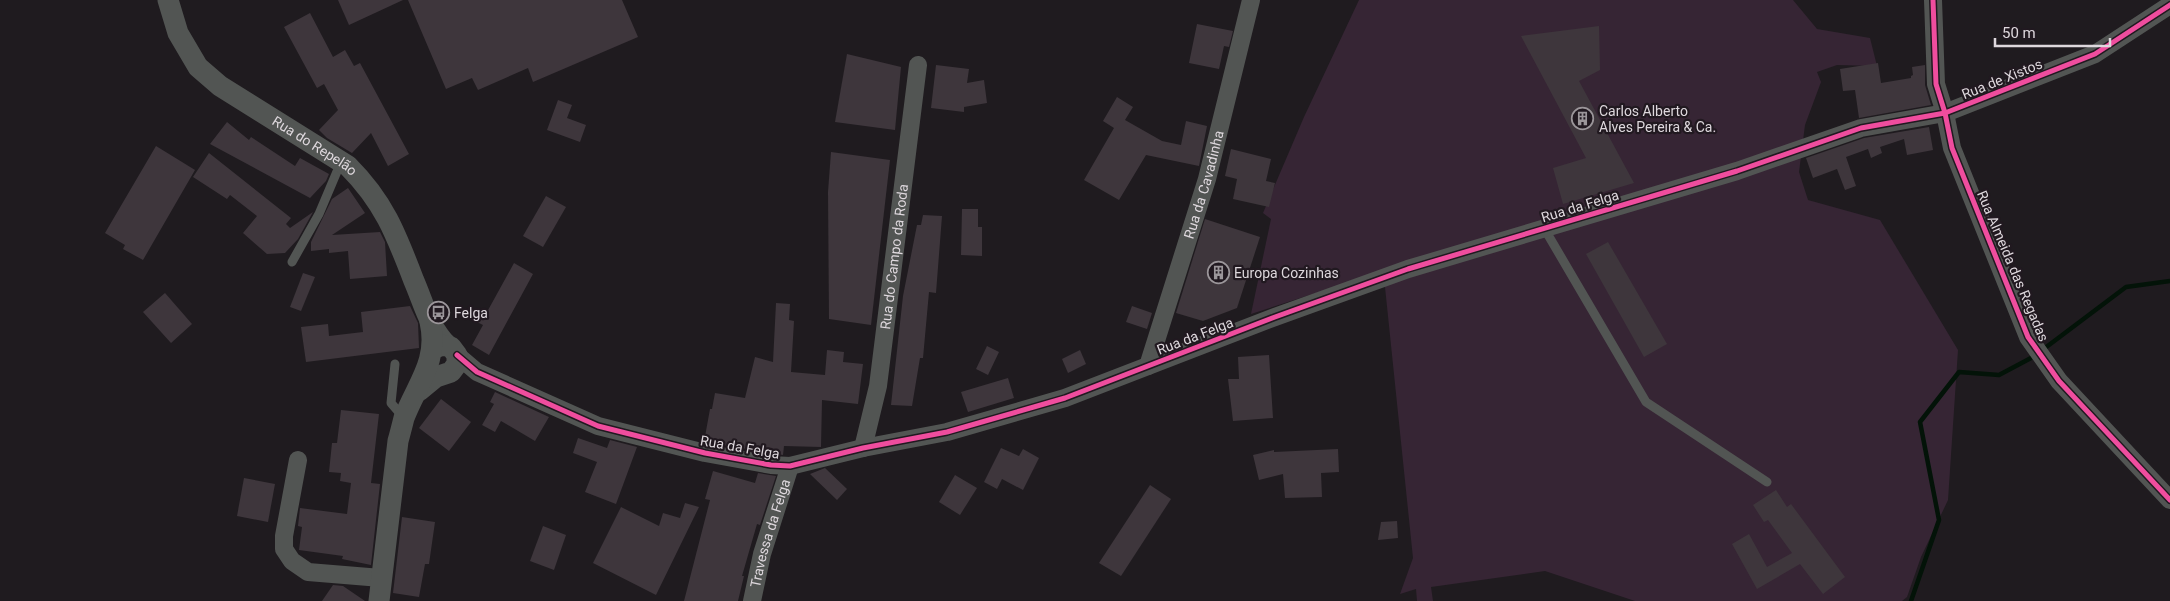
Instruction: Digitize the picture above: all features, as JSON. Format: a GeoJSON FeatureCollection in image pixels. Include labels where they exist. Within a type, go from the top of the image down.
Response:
{"type":"FeatureCollection","features":[{"type":"Feature","properties":{"kind":"street","name":"Rua do Repelão"},"geometry":{"type":"LineString","coordinates":[[168,0],[178,33],[198,67],[220,86],[342,162],[362,179],[380,202],[394,229],[443,360]]}},
{"type":"Feature","properties":{"kind":"street","name":"Rua da Cavadinha"},"geometry":{"type":"LineString","coordinates":[[1148,366],[1207,179],[1251,0]]}},
{"type":"Feature","properties":{"kind":"street","name":"Rua Almeida das Regadas"},"geometry":{"type":"LineString","coordinates":[[1933,0],[1936,84],[1945,113],[1952,148],[2028,337],[2060,381],[2170,500]]}},
{"type":"Feature","properties":{"kind":"street","name":"Rua de Xistos"},"geometry":{"type":"LineString","coordinates":[[1945,113],[2094,54],[2170,5]]}},
{"type":"Feature","properties":{"kind":"street","name":"Rua do Campo da Roda"},"geometry":{"type":"LineString","coordinates":[[863,448],[878,386],[918,65]]}},
{"type":"Feature","properties":{"kind":"street","name":"Rua da Felga"},"geometry":{"type":"LineString","coordinates":[[443,360],[477,372],[598,426],[705,453],[770,465],[790,466],[863,448],[947,432],[1047,404],[1275,317],[1408,270],[1738,171],[1861,128],[1945,113]]}},
{"type":"Feature","properties":{"kind":"street"},"geometry":{"type":"LineString","coordinates":[[379,601],[398,441],[409,409],[443,360]]}},
{"type":"Feature","properties":{"kind":"street"},"geometry":{"type":"LineString","coordinates":[[298,460],[284,536],[284,549],[292,561],[308,572],[381,578]]}},
{"type":"Feature","properties":{"kind":"street","name":"Travessa da Felga"},"geometry":{"type":"LineString","coordinates":[[752,601],[762,554],[790,466]]}},
{"type":"Feature","properties":{"kind":"lane"},"geometry":{"type":"LineString","coordinates":[[292,262],[319,214],[342,162]]}},
{"type":"Feature","properties":{"kind":"lane"},"geometry":{"type":"LineString","coordinates":[[1544,228],[1646,402],[1767,482]]}},
{"type":"Feature","properties":{"kind":"lane"},"geometry":{"type":"LineString","coordinates":[[395,364],[391,403],[409,409]]}},
{"type":"Feature","properties":{"kind":"shaded area"},"geometry":{"type":"Polygon","coordinates":[[[1359,0],[1793,0],[1817,29],[1870,38],[1877,66],[1837,65],[1817,72],[1821,82],[1805,125],[1799,172],[1808,200],[1880,220],[1958,350],[1948,500],[1921,557],[1907,597],[1902,601],[1635,601],[1545,571],[1431,587],[1433,601],[1417,601],[1416,589],[1400,594],[1413,558],[1386,284],[1375,274],[1251,314],[1271,219],[1263,213],[1304,117],[1359,0]]]}},
{"type":"Feature","properties":{"kind":"building"},"geometry":{"type":"Polygon","coordinates":[[[338,0],[403,0],[349,25],[338,0]]]}},
{"type":"Feature","properties":{"kind":"building"},"geometry":{"type":"Polygon","coordinates":[[[408,0],[622,0],[638,37],[533,82],[528,68],[478,90],[472,78],[446,89],[408,0]]]}},
{"type":"Feature","properties":{"kind":"building"},"geometry":{"type":"Polygon","coordinates":[[[310,13],[333,57],[345,50],[354,66],[360,63],[409,154],[388,166],[371,133],[352,153],[327,138],[319,130],[338,110],[324,84],[317,88],[284,27],[310,13]]]}},
{"type":"Feature","properties":{"kind":"building"},"geometry":{"type":"Polygon","coordinates":[[[1197,24],[1233,31],[1229,47],[1224,46],[1219,69],[1189,63],[1197,24]]]}},
{"type":"Feature","properties":{"kind":"building","name":"Carlos Alberto Alves Pereira & Ca."},"geometry":{"type":"Polygon","coordinates":[[[1599,26],[1600,70],[1579,81],[1634,183],[1563,204],[1553,168],[1586,158],[1521,36],[1599,26]]]}},
{"type":"Feature","properties":{"kind":"building"},"geometry":{"type":"Polygon","coordinates":[[[847,54],[901,67],[895,130],[835,122],[847,54]]]}},
{"type":"Feature","properties":{"kind":"building"},"geometry":{"type":"Polygon","coordinates":[[[1878,63],[1881,83],[1911,78],[1913,75],[1912,67],[1925,65],[1925,85],[1931,105],[1859,118],[1855,90],[1843,91],[1840,69],[1878,63]]]}},
{"type":"Feature","properties":{"kind":"building"},"geometry":{"type":"Polygon","coordinates":[[[936,65],[969,69],[967,83],[984,80],[987,103],[964,107],[964,112],[931,108],[936,65]]]}},
{"type":"Feature","properties":{"kind":"building"},"geometry":{"type":"Polygon","coordinates":[[[1117,97],[1133,107],[1125,120],[1162,141],[1181,145],[1186,121],[1207,126],[1199,166],[1146,155],[1119,200],[1084,180],[1114,128],[1103,121],[1117,97]]]}},
{"type":"Feature","properties":{"kind":"building"},"geometry":{"type":"Polygon","coordinates":[[[558,100],[572,105],[567,118],[586,125],[580,142],[547,130],[558,100]]]}},
{"type":"Feature","properties":{"kind":"building"},"geometry":{"type":"Polygon","coordinates":[[[227,122],[249,140],[251,137],[295,166],[300,158],[329,174],[326,181],[310,198],[210,144],[227,122]]]}},
{"type":"Feature","properties":{"kind":"building"},"geometry":{"type":"Polygon","coordinates":[[[1929,127],[1933,150],[1907,155],[1904,139],[1880,147],[1882,153],[1871,158],[1868,149],[1846,157],[1856,186],[1845,190],[1837,169],[1813,178],[1806,158],[1864,138],[1929,127]]]}},
{"type":"Feature","properties":{"kind":"building"},"geometry":{"type":"Polygon","coordinates":[[[156,146],[195,170],[143,260],[123,249],[125,245],[105,233],[156,146]]]}},
{"type":"Feature","properties":{"kind":"building"},"geometry":{"type":"Polygon","coordinates":[[[1231,149],[1271,159],[1266,181],[1275,183],[1269,207],[1233,199],[1237,179],[1225,176],[1231,149]]]}},
{"type":"Feature","properties":{"kind":"building"},"geometry":{"type":"Polygon","coordinates":[[[831,152],[890,160],[871,325],[829,319],[828,192],[831,152]]]}},
{"type":"Feature","properties":{"kind":"building"},"geometry":{"type":"Polygon","coordinates":[[[209,153],[291,218],[286,224],[290,228],[313,212],[298,239],[285,253],[267,254],[243,233],[257,216],[230,195],[227,199],[193,177],[209,153]]]}},
{"type":"Feature","properties":{"kind":"building"},"geometry":{"type":"Polygon","coordinates":[[[348,188],[365,213],[332,235],[380,232],[385,242],[387,276],[350,279],[348,251],[329,253],[329,249],[311,251],[311,242],[332,199],[348,188]]]}},
{"type":"Feature","properties":{"kind":"building"},"geometry":{"type":"Polygon","coordinates":[[[546,196],[566,207],[543,247],[523,236],[546,196]]]}},
{"type":"Feature","properties":{"kind":"building"},"geometry":{"type":"Polygon","coordinates":[[[962,209],[978,209],[978,227],[982,227],[982,256],[961,255],[962,209]]]}},
{"type":"Feature","properties":{"kind":"building"},"geometry":{"type":"Polygon","coordinates":[[[923,215],[942,216],[936,293],[929,292],[923,358],[920,358],[912,406],[891,405],[903,296],[917,225],[921,225],[923,215]]]}},
{"type":"Feature","properties":{"kind":"building","name":"Europa Cozinhas"},"geometry":{"type":"Polygon","coordinates":[[[1205,219],[1260,237],[1237,308],[1203,321],[1176,313],[1205,219]]]}},
{"type":"Feature","properties":{"kind":"building"},"geometry":{"type":"Polygon","coordinates":[[[1608,242],[1667,344],[1644,357],[1586,254],[1608,242]]]}},
{"type":"Feature","properties":{"kind":"building"},"geometry":{"type":"Polygon","coordinates":[[[514,263],[533,274],[489,355],[472,345],[483,325],[475,321],[482,309],[487,312],[514,263]]]}},
{"type":"Feature","properties":{"kind":"building"},"geometry":{"type":"Polygon","coordinates":[[[303,273],[315,277],[301,311],[290,307],[303,273]]]}},
{"type":"Feature","properties":{"kind":"building"},"geometry":{"type":"Polygon","coordinates":[[[165,293],[192,324],[171,343],[143,312],[165,293]]]}},
{"type":"Feature","properties":{"kind":"building"},"geometry":{"type":"Polygon","coordinates":[[[776,303],[790,304],[789,320],[794,321],[791,372],[825,375],[827,350],[844,352],[843,362],[863,364],[858,404],[822,400],[821,447],[784,446],[783,455],[704,442],[715,393],[745,398],[755,357],[773,362],[776,303]]]}},
{"type":"Feature","properties":{"kind":"building"},"geometry":{"type":"Polygon","coordinates":[[[410,306],[418,323],[419,348],[306,362],[301,327],[328,324],[329,336],[363,332],[361,312],[410,306]]]}},
{"type":"Feature","properties":{"kind":"building"},"geometry":{"type":"Polygon","coordinates":[[[1132,306],[1152,313],[1147,329],[1126,322],[1132,306]]]}},
{"type":"Feature","properties":{"kind":"building"},"geometry":{"type":"Polygon","coordinates":[[[987,346],[999,352],[988,375],[976,369],[987,346]]]}},
{"type":"Feature","properties":{"kind":"building"},"geometry":{"type":"Polygon","coordinates":[[[1080,350],[1086,364],[1068,373],[1062,359],[1080,350]]]}},
{"type":"Feature","properties":{"kind":"building"},"geometry":{"type":"Polygon","coordinates":[[[1269,355],[1273,418],[1233,421],[1228,379],[1239,379],[1238,357],[1269,355]]]}},
{"type":"Feature","properties":{"kind":"building"},"geometry":{"type":"Polygon","coordinates":[[[1008,378],[1014,398],[968,412],[961,392],[1008,378]]]}},
{"type":"Feature","properties":{"kind":"building"},"geometry":{"type":"Polygon","coordinates":[[[495,392],[549,417],[535,441],[501,421],[495,432],[482,425],[494,404],[490,402],[495,392]]]}},
{"type":"Feature","properties":{"kind":"building"},"geometry":{"type":"Polygon","coordinates":[[[441,399],[471,422],[449,451],[419,428],[441,399]]]}},
{"type":"Feature","properties":{"kind":"building"},"geometry":{"type":"Polygon","coordinates":[[[341,410],[379,414],[371,483],[380,484],[371,565],[342,559],[343,556],[299,550],[302,527],[298,526],[300,508],[347,514],[351,483],[340,481],[341,473],[329,472],[332,443],[337,443],[341,410]]]}},
{"type":"Feature","properties":{"kind":"building"},"geometry":{"type":"Polygon","coordinates":[[[578,438],[607,448],[610,440],[637,447],[616,504],[585,492],[597,462],[573,453],[578,438]]]}},
{"type":"Feature","properties":{"kind":"building"},"geometry":{"type":"Polygon","coordinates":[[[1001,448],[1019,456],[1023,449],[1039,458],[1023,490],[1002,479],[997,489],[984,482],[1001,448]]]}},
{"type":"Feature","properties":{"kind":"building"},"geometry":{"type":"Polygon","coordinates":[[[1338,449],[1339,472],[1321,473],[1322,497],[1285,498],[1283,474],[1259,480],[1253,455],[1274,450],[1274,452],[1338,449]]]}},
{"type":"Feature","properties":{"kind":"building"},"geometry":{"type":"Polygon","coordinates":[[[825,468],[847,489],[837,500],[810,474],[825,468]]]}},
{"type":"Feature","properties":{"kind":"building"},"geometry":{"type":"Polygon","coordinates":[[[713,471],[755,483],[758,473],[776,476],[760,525],[757,524],[742,576],[744,576],[738,601],[684,601],[710,500],[705,499],[713,471]]]}},
{"type":"Feature","properties":{"kind":"building"},"geometry":{"type":"Polygon","coordinates":[[[955,475],[977,488],[960,515],[939,502],[955,475]]]}},
{"type":"Feature","properties":{"kind":"building"},"geometry":{"type":"Polygon","coordinates":[[[244,478],[275,484],[268,522],[237,516],[244,478]]]}},
{"type":"Feature","properties":{"kind":"building"},"geometry":{"type":"Polygon","coordinates":[[[1150,485],[1171,499],[1121,576],[1099,563],[1150,485]]]}},
{"type":"Feature","properties":{"kind":"building"},"geometry":{"type":"Polygon","coordinates":[[[1776,490],[1787,507],[1791,504],[1845,577],[1823,594],[1800,564],[1757,589],[1732,544],[1749,534],[1767,567],[1792,553],[1768,520],[1764,522],[1753,505],[1776,490]]]}},
{"type":"Feature","properties":{"kind":"building"},"geometry":{"type":"Polygon","coordinates":[[[685,503],[699,507],[656,595],[593,563],[621,507],[659,526],[663,513],[680,518],[685,503]]]}},
{"type":"Feature","properties":{"kind":"building"},"geometry":{"type":"Polygon","coordinates":[[[402,517],[435,522],[429,564],[425,564],[419,597],[393,593],[402,517]]]}},
{"type":"Feature","properties":{"kind":"building"},"geometry":{"type":"Polygon","coordinates":[[[1397,521],[1398,538],[1378,540],[1381,522],[1397,521]]]}},
{"type":"Feature","properties":{"kind":"building"},"geometry":{"type":"Polygon","coordinates":[[[543,526],[566,535],[554,570],[530,561],[543,526]]]}},
{"type":"Feature","properties":{"kind":"building"},"geometry":{"type":"Polygon","coordinates":[[[333,585],[343,586],[365,601],[322,601],[333,585]]]}},
{"type":"Feature","properties":{"kind":"waterway"},"geometry":{"type":"LineString","coordinates":[[2045,348],[2126,287],[2170,281]]}},
{"type":"Feature","properties":{"kind":"waterway"},"geometry":{"type":"LineString","coordinates":[[1911,601],[1939,520],[1920,422],[1959,372],[1999,375],[2031,358]]}},
{"type":"Feature","properties":{"kind":"cycle path"},"geometry":{"type":"LineString","coordinates":[[1933,0],[1936,84],[1945,113],[1952,148],[2028,337],[2059,381],[2170,500]]}},
{"type":"Feature","properties":{"kind":"cycle path"},"geometry":{"type":"LineString","coordinates":[[457,355],[477,372],[598,426],[705,453],[771,465],[790,466],[863,448],[947,432],[1065,398],[1275,317],[1408,269],[1737,171],[1861,128],[1945,113],[2095,54],[2170,5]]}},
{"type":"Feature","properties":{"kind":"place","name":"Carlos Alberto Alves Pereira & Ca."},"geometry":{"type":"Point","coordinates":[1583,119]}},
{"type":"Feature","properties":{"kind":"place","name":"Europa Cozinhas"},"geometry":{"type":"Point","coordinates":[1218,273]}},
{"type":"Feature","properties":{"kind":"place","name":"Felga"},"geometry":{"type":"Point","coordinates":[438,313]}}]}
